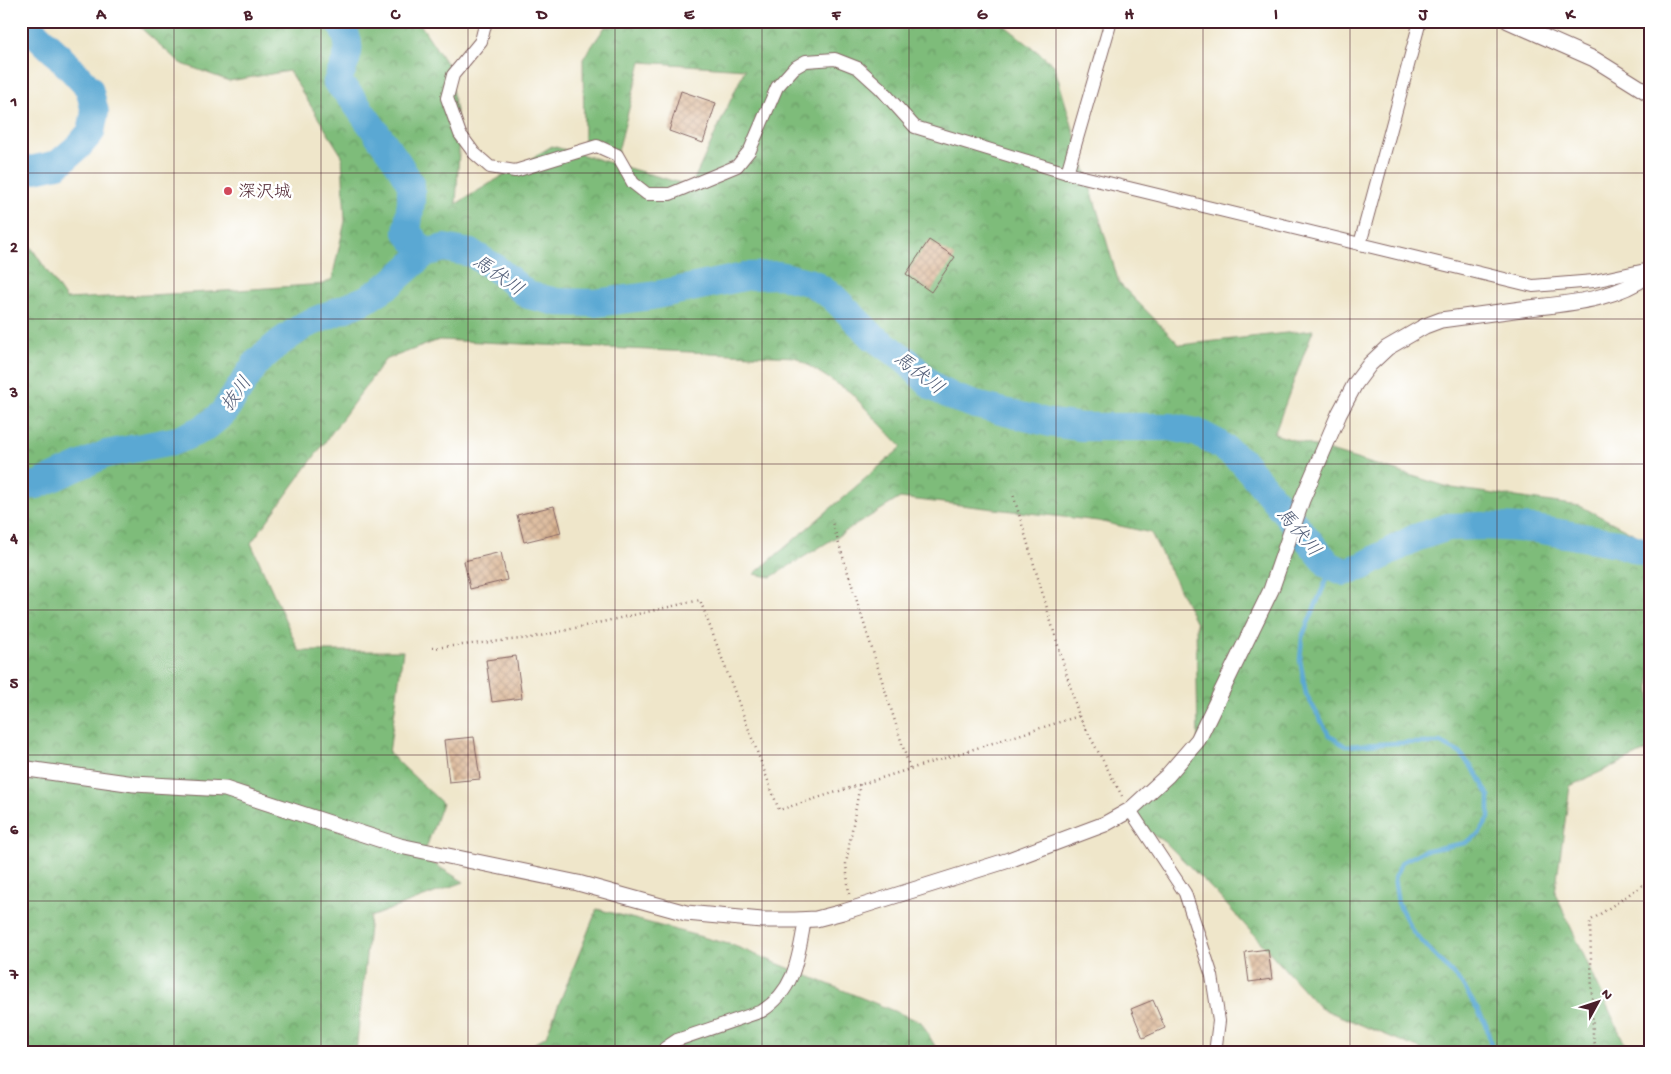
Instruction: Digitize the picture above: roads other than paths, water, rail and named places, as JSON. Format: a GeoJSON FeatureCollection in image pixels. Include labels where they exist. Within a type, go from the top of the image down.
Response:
{"type":"FeatureCollection","features":[{"type":"Feature","properties":{"kind":"street"},"geometry":{"type":"LineString","coordinates":[[486,21],[481,41],[453,75],[447,98],[460,134],[474,153],[490,167],[515,172],[597,146],[617,155],[633,183],[647,194],[670,194],[737,166],[750,150],[777,87],[794,68],[806,60],[835,59],[858,68],[880,88],[915,127],[1067,174],[1534,286],[1594,280],[1650,269]]}},
{"type":"Feature","properties":{"kind":"street"},"geometry":{"type":"LineString","coordinates":[[1067,174],[1111,21]]}},
{"type":"Feature","properties":{"kind":"street"},"geometry":{"type":"LineString","coordinates":[[1360,244],[1420,21]]}},
{"type":"Feature","properties":{"kind":"street"},"geometry":{"type":"LineString","coordinates":[[1508,21],[1594,59],[1650,94]]}},
{"type":"Feature","properties":{"kind":"street"},"geometry":{"type":"LineString","coordinates":[[21,768],[134,784],[225,789],[400,846],[578,883],[686,913],[762,920],[805,920],[816,919],[851,909],[1009,860],[1105,824],[1130,810],[1167,776],[1198,740],[1271,590],[1302,500],[1339,414],[1355,384],[1370,364],[1387,348],[1425,326],[1441,320],[1606,296],[1639,282],[1650,274]]}},
{"type":"Feature","properties":{"kind":"street"},"geometry":{"type":"LineString","coordinates":[[1130,810],[1185,893],[1212,976],[1219,1021],[1215,1053]]}},
{"type":"Feature","properties":{"kind":"street"},"geometry":{"type":"LineString","coordinates":[[662,1053],[677,1040],[762,1011],[774,1003],[784,992],[796,967],[805,920]]}},
{"type":"Feature","properties":{"kind":"waterway","name":"馬伏川"},"geometry":{"type":"LineString","coordinates":[[21,167],[30,170],[58,164],[78,147],[91,132],[95,112],[89,88],[22,21]]}},
{"type":"Feature","properties":{"kind":"waterway","name":"馬伏川"},"geometry":{"type":"LineString","coordinates":[[339,21],[347,38],[348,52],[337,82],[351,97],[398,163],[411,185],[407,232],[425,253]]}},
{"type":"Feature","properties":{"kind":"waterway","name":"馬伏川"},"geometry":{"type":"LineString","coordinates":[[21,486],[37,485],[106,454],[178,440],[205,428],[223,413],[257,362],[279,343],[305,325],[367,299],[390,284],[425,253],[444,248],[471,253],[494,267],[528,295],[557,302],[595,303],[651,296],[749,276],[779,275],[812,283],[833,297],[872,336],[907,361],[933,387],[955,398],[1050,423],[1082,427],[1170,427],[1196,432],[1217,443],[1242,461],[1329,565],[1345,572],[1363,566],[1415,538],[1448,527],[1483,526],[1536,529],[1618,543],[1650,554]]}},
{"type":"Feature","properties":{"kind":"waterway"},"geometry":{"type":"LineString","coordinates":[[1332,567],[1302,637],[1300,660],[1306,694],[1329,735],[1345,746],[1441,743],[1460,753],[1478,775],[1489,796],[1489,818],[1479,834],[1465,843],[1423,851],[1402,862],[1394,878],[1398,903],[1413,932],[1462,984],[1486,1024],[1493,1053]]}},
{"type":"Feature","properties":{"kind":"place","name":"深沢城"},"geometry":{"type":"Point","coordinates":[228,191]}},
{"type":"Feature","properties":{"kind":"water label","name":"抜川"},"geometry":{"type":"Point","coordinates":[235,393]}}]}
